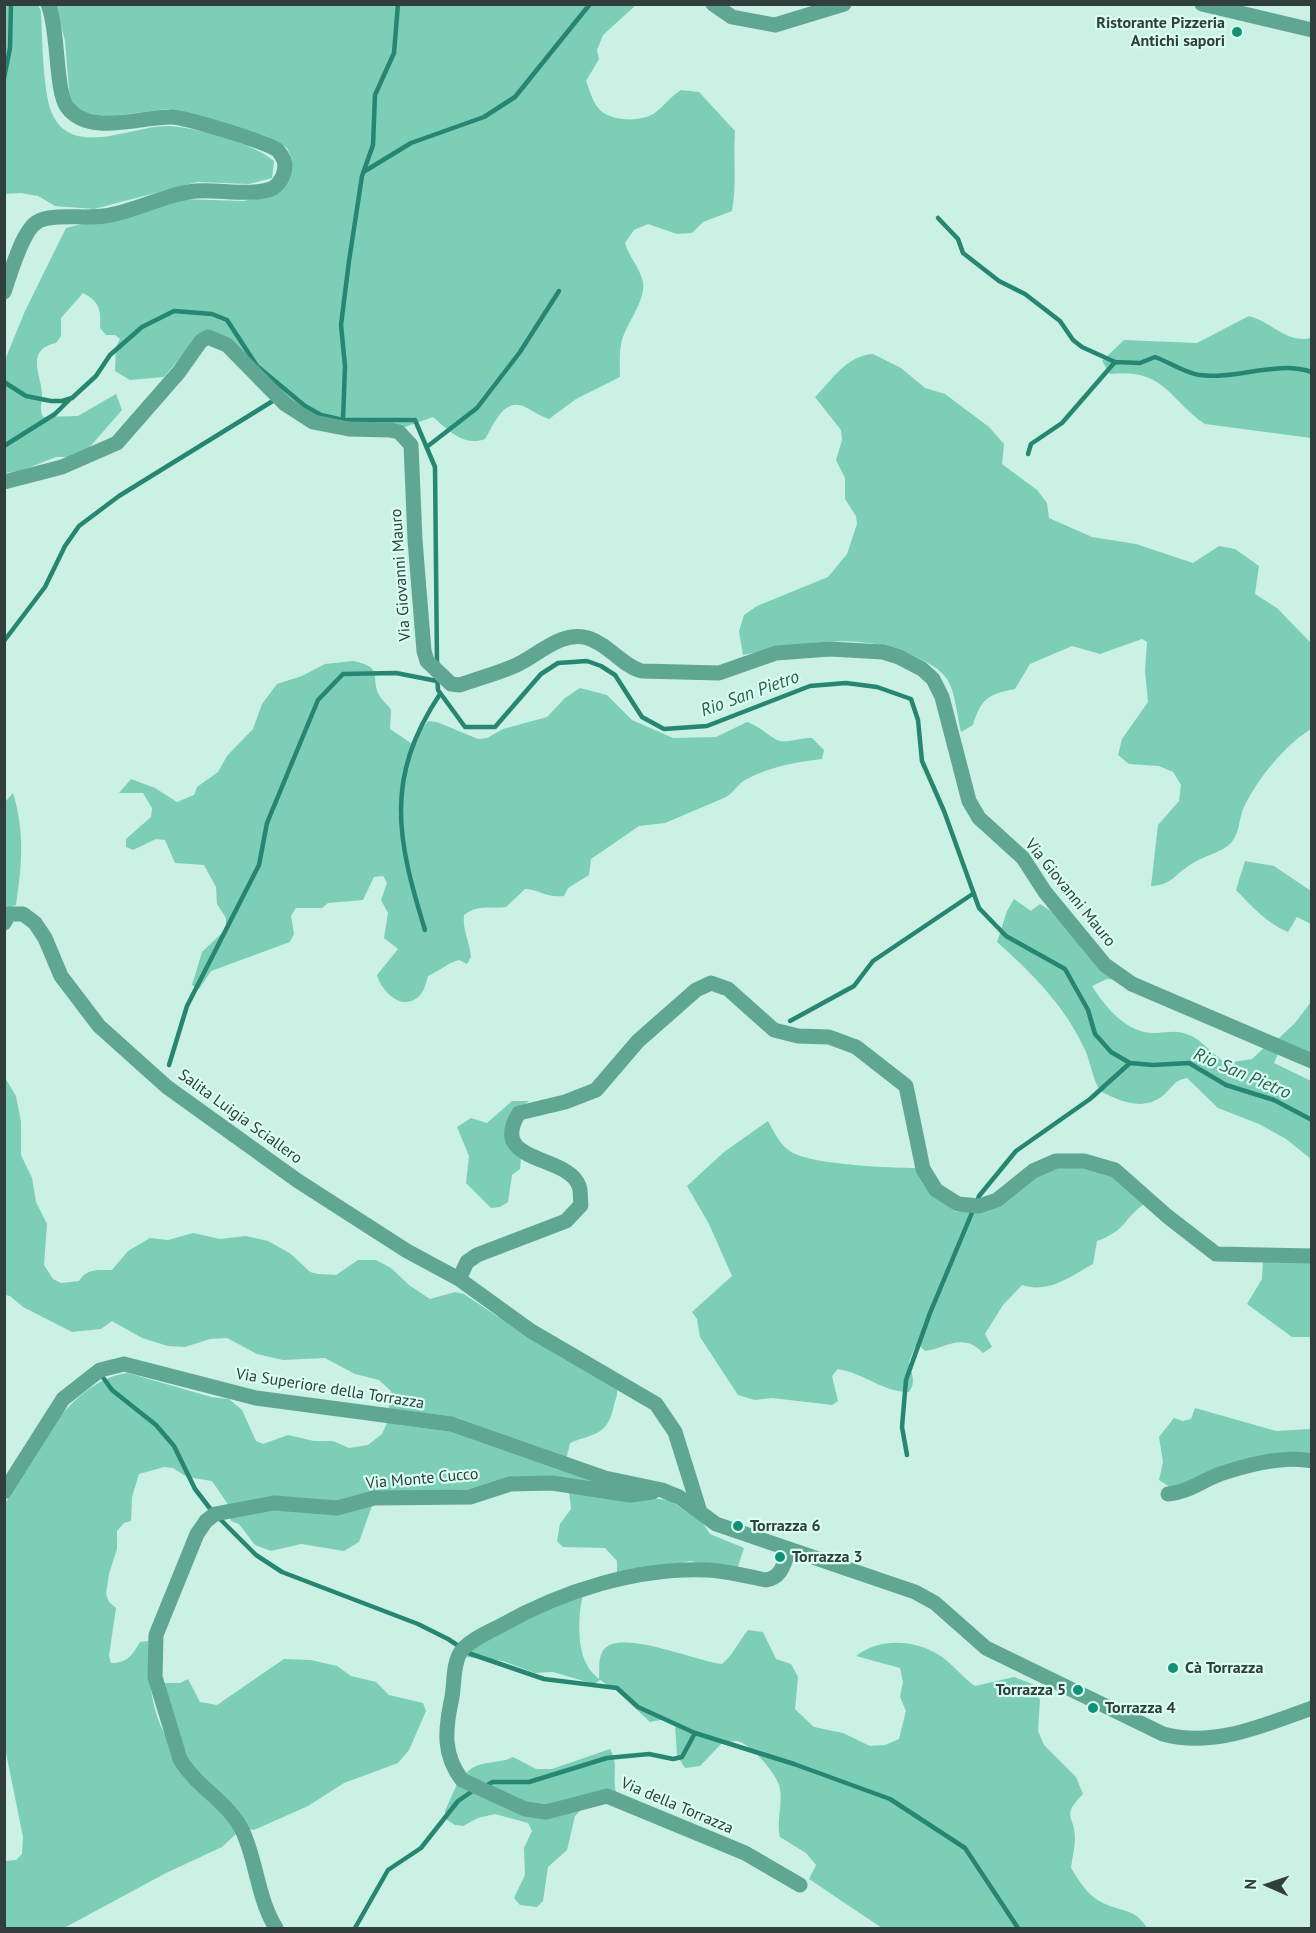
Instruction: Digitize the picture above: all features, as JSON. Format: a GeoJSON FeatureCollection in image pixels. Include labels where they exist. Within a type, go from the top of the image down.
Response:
{"type":"FeatureCollection","features":[{"type":"Feature","properties":{"kind":"street"},"geometry":{"type":"LineString","coordinates":[[4,292],[27,234],[34,223],[46,217],[106,216],[193,191],[261,192],[280,181],[285,171],[284,161],[275,149],[193,121],[174,117],[107,123],[90,121],[73,112],[66,106],[61,92],[58,50],[48,4]]}},
{"type":"Feature","properties":{"kind":"street"},"geometry":{"type":"LineString","coordinates":[[713,4],[732,17],[775,25],[844,4]]}},
{"type":"Feature","properties":{"kind":"street"},"geometry":{"type":"LineString","coordinates":[[1202,4],[1311,30]]}},
{"type":"Feature","properties":{"kind":"street","name":"Via Giovanni Mauro"},"geometry":{"type":"LineString","coordinates":[[4,482],[62,467],[117,443],[179,372],[201,341],[208,337],[217,340],[227,345],[285,404],[313,422],[349,429],[399,432],[411,445],[415,540],[424,651],[427,661],[450,684],[460,685],[515,666],[549,645],[565,639],[584,637],[609,647],[633,669],[642,671],[719,673],[776,653],[799,650],[859,650],[899,657],[933,680],[942,697],[963,787],[979,818],[1023,858],[1045,892],[1105,965],[1132,984],[1311,1061]]}},
{"type":"Feature","properties":{"kind":"street","name":"Salita Luigia Sciallero"},"geometry":{"type":"LineString","coordinates":[[4,923],[9,914],[23,914],[35,923],[45,938],[61,976],[99,1026],[167,1087],[298,1181],[407,1251],[459,1279],[531,1331],[656,1404],[675,1432],[700,1512]]}},
{"type":"Feature","properties":{"kind":"street"},"geometry":{"type":"LineString","coordinates":[[459,1279],[467,1262],[477,1255],[566,1221],[581,1205],[579,1185],[569,1173],[525,1153],[512,1138],[512,1125],[519,1113],[565,1102],[596,1090],[638,1041],[696,990],[711,983],[728,989],[774,1030],[798,1036],[829,1037],[856,1047],[906,1086],[923,1169],[936,1190],[958,1204],[979,1206],[997,1200],[1033,1171],[1056,1161],[1084,1161],[1115,1170],[1167,1216],[1216,1254],[1311,1256]]}},
{"type":"Feature","properties":{"kind":"street","name":"Via Superiore della Torrazza"},"geometry":{"type":"LineString","coordinates":[[4,1492],[63,1399],[100,1370],[116,1364],[256,1398],[451,1424],[605,1478],[662,1490],[700,1512]]}},
{"type":"Feature","properties":{"kind":"street"},"geometry":{"type":"LineString","coordinates":[[1168,1494],[1182,1493],[1218,1475],[1263,1463],[1311,1461]]}},
{"type":"Feature","properties":{"kind":"street","name":"Via Monte Cucco"},"geometry":{"type":"LineString","coordinates":[[276,1929],[243,1832],[232,1815],[186,1769],[180,1759],[155,1677],[156,1635],[177,1580],[206,1521],[215,1514],[274,1503],[337,1508],[374,1498],[470,1497],[510,1484],[552,1483],[630,1496],[662,1490]]}},
{"type":"Feature","properties":{"kind":"street"},"geometry":{"type":"LineString","coordinates":[[700,1512],[716,1524],[789,1551],[915,1592],[935,1603],[986,1648],[1163,1734],[1194,1739],[1227,1736],[1311,1708]]}},
{"type":"Feature","properties":{"kind":"street","name":"Via della Torrazza"},"geometry":{"type":"LineString","coordinates":[[789,1551],[781,1572],[775,1578],[766,1580],[708,1570],[681,1570],[626,1578],[561,1596],[509,1621],[461,1651],[456,1666],[445,1740],[452,1764],[462,1780],[525,1809],[546,1812],[607,1796],[745,1853],[800,1885]]}},
{"type":"Feature","properties":{"kind":"green space"},"geometry":{"type":"Polygon","coordinates":[[[5,5],[38,5],[41,11],[43,62],[48,102],[60,126],[72,134],[103,137],[152,127],[193,129],[238,142],[265,154],[274,161],[272,178],[249,184],[197,182],[94,209],[55,206],[38,196],[21,193],[5,194],[5,5]]]}},
{"type":"Feature","properties":{"kind":"green space"},"geometry":{"type":"Polygon","coordinates":[[[56,5],[636,5],[603,35],[597,50],[599,59],[586,81],[594,101],[598,108],[607,115],[621,119],[636,119],[656,112],[681,90],[699,92],[735,131],[732,211],[703,222],[692,233],[677,234],[648,224],[634,230],[625,243],[642,277],[643,290],[623,336],[620,377],[576,399],[549,419],[527,408],[512,405],[501,413],[485,439],[477,441],[457,436],[433,417],[405,427],[332,424],[284,397],[216,334],[180,358],[164,377],[130,380],[115,371],[116,347],[120,339],[115,335],[106,335],[100,328],[98,307],[83,293],[61,318],[61,336],[56,343],[40,351],[38,357],[43,417],[78,416],[116,394],[122,410],[88,449],[73,457],[56,457],[23,470],[5,473],[5,360],[25,311],[66,228],[179,199],[243,201],[262,198],[291,172],[292,159],[287,148],[266,136],[168,109],[104,117],[81,111],[70,102],[65,41],[56,5]]]}},
{"type":"Feature","properties":{"kind":"green space"},"geometry":{"type":"Polygon","coordinates":[[[1249,316],[1294,338],[1311,338],[1311,438],[1205,424],[1164,387],[1143,376],[1128,373],[1110,374],[1102,361],[1124,340],[1197,343],[1249,316]]]}},
{"type":"Feature","properties":{"kind":"green space"},"geometry":{"type":"Polygon","coordinates":[[[873,354],[901,368],[925,388],[945,394],[989,427],[1004,444],[1002,464],[1037,490],[1047,503],[1049,518],[1092,537],[1136,544],[1193,563],[1219,546],[1235,549],[1259,566],[1255,594],[1277,608],[1311,643],[1311,729],[1282,753],[1265,773],[1245,805],[1236,834],[1227,846],[1195,862],[1168,882],[1151,886],[1158,825],[1179,801],[1181,785],[1173,772],[1159,766],[1129,764],[1118,755],[1122,739],[1148,702],[1145,671],[1147,642],[1142,639],[1100,654],[1072,646],[1030,664],[1015,689],[998,693],[987,699],[979,709],[973,725],[961,732],[954,698],[947,679],[930,664],[897,649],[876,644],[832,642],[787,646],[743,655],[739,631],[744,615],[757,606],[828,577],[847,554],[857,524],[856,516],[845,499],[845,478],[836,460],[842,440],[841,430],[815,397],[848,364],[855,359],[873,354]]]}},
{"type":"Feature","properties":{"kind":"green space"},"geometry":{"type":"Polygon","coordinates":[[[353,661],[363,663],[373,670],[379,695],[391,710],[390,729],[411,743],[428,721],[437,722],[478,739],[487,738],[503,729],[547,717],[565,698],[580,688],[607,695],[632,720],[673,738],[716,737],[747,722],[781,741],[812,738],[824,750],[822,759],[773,768],[745,780],[724,798],[665,823],[639,826],[591,859],[589,875],[568,888],[564,896],[552,896],[525,889],[506,907],[479,908],[464,915],[471,957],[467,964],[459,960],[428,976],[421,993],[411,1001],[404,1002],[392,997],[383,987],[377,975],[398,949],[384,938],[388,913],[381,900],[387,883],[383,876],[374,877],[363,900],[328,903],[322,908],[296,908],[291,916],[294,934],[290,942],[211,971],[199,989],[192,985],[202,952],[226,927],[226,918],[217,904],[216,887],[204,865],[175,863],[165,840],[156,839],[133,850],[126,847],[126,839],[151,817],[152,808],[143,793],[119,793],[131,779],[155,788],[177,802],[194,795],[197,787],[218,772],[227,756],[253,729],[262,704],[277,684],[302,676],[325,664],[353,661]]]}},
{"type":"Feature","properties":{"kind":"green space"},"geometry":{"type":"Polygon","coordinates":[[[13,793],[21,835],[21,862],[16,905],[5,909],[5,802],[13,793]]]}},
{"type":"Feature","properties":{"kind":"green space"},"geometry":{"type":"Polygon","coordinates":[[[1245,861],[1274,866],[1311,891],[1311,924],[1297,917],[1288,932],[1254,908],[1236,890],[1245,861]]]}},
{"type":"Feature","properties":{"kind":"green space"},"geometry":{"type":"Polygon","coordinates":[[[1014,899],[1031,911],[1040,904],[1059,916],[1116,980],[1107,979],[1092,986],[1111,1011],[1127,1025],[1146,1032],[1177,1032],[1189,1035],[1226,1063],[1252,1059],[1266,1046],[1279,1052],[1274,1063],[1311,1081],[1311,1159],[1286,1139],[1259,1124],[1218,1108],[1187,1078],[1177,1082],[1165,1094],[1149,1103],[1125,1102],[1100,1091],[1086,1052],[1069,1020],[1036,979],[997,942],[1007,911],[1014,899]]]}},
{"type":"Feature","properties":{"kind":"green space"},"geometry":{"type":"Polygon","coordinates":[[[1311,1002],[1311,1056],[1278,1039],[1295,1023],[1311,1002]]]}},
{"type":"Feature","properties":{"kind":"green space"},"geometry":{"type":"Polygon","coordinates":[[[4,1076],[16,1096],[21,1122],[21,1155],[32,1178],[36,1202],[47,1224],[44,1265],[53,1279],[61,1283],[79,1281],[89,1272],[112,1270],[128,1251],[150,1238],[168,1240],[193,1233],[220,1239],[246,1236],[268,1241],[291,1254],[310,1272],[318,1274],[336,1275],[358,1260],[376,1260],[391,1268],[409,1285],[430,1299],[455,1292],[464,1294],[498,1317],[503,1315],[617,1386],[616,1398],[608,1423],[599,1432],[570,1443],[566,1460],[608,1486],[377,1492],[359,1542],[344,1551],[301,1544],[271,1551],[255,1545],[239,1524],[231,1521],[227,1503],[212,1481],[187,1477],[173,1468],[164,1467],[139,1474],[132,1497],[131,1521],[124,1523],[117,1531],[117,1549],[109,1574],[106,1594],[109,1602],[116,1608],[109,1656],[111,1663],[122,1662],[132,1654],[140,1642],[149,1641],[151,1692],[162,1729],[184,1764],[237,1833],[222,1847],[166,1873],[64,1928],[5,1928],[5,1861],[16,1860],[22,1854],[23,1837],[4,1743],[4,1507],[25,1467],[70,1405],[88,1390],[108,1379],[128,1373],[211,1397],[229,1399],[242,1410],[256,1441],[263,1444],[288,1435],[314,1441],[333,1441],[349,1448],[368,1445],[382,1434],[387,1423],[391,1391],[379,1380],[355,1374],[325,1358],[283,1360],[257,1354],[227,1338],[210,1339],[185,1347],[168,1346],[142,1338],[112,1321],[101,1329],[72,1332],[23,1307],[10,1296],[5,1295],[4,1076]]]}},
{"type":"Feature","properties":{"kind":"green space"},"geometry":{"type":"Polygon","coordinates":[[[512,1101],[529,1101],[511,1114],[506,1125],[521,1158],[520,1169],[512,1175],[508,1202],[500,1207],[491,1208],[466,1183],[469,1156],[457,1127],[471,1118],[487,1123],[512,1101]]]}},
{"type":"Feature","properties":{"kind":"green space"},"geometry":{"type":"Polygon","coordinates":[[[768,1121],[785,1147],[804,1157],[854,1165],[918,1168],[936,1196],[956,1212],[984,1210],[1032,1176],[1065,1164],[1107,1171],[1144,1204],[1114,1233],[1097,1241],[1093,1264],[1051,1285],[1032,1287],[1022,1285],[1003,1305],[985,1334],[992,1347],[983,1353],[968,1343],[961,1342],[925,1351],[919,1345],[915,1347],[909,1362],[913,1381],[909,1392],[890,1389],[838,1369],[832,1376],[838,1401],[832,1405],[772,1398],[755,1400],[738,1395],[700,1337],[697,1319],[692,1312],[732,1276],[709,1224],[687,1186],[724,1152],[768,1121]]]}},
{"type":"Feature","properties":{"kind":"green space"},"geometry":{"type":"Polygon","coordinates":[[[1263,1260],[1311,1260],[1311,1337],[1292,1337],[1247,1304],[1262,1279],[1263,1260]]]}},
{"type":"Feature","properties":{"kind":"green space"},"geometry":{"type":"Polygon","coordinates":[[[1195,1408],[1276,1431],[1311,1429],[1311,1457],[1187,1486],[1170,1487],[1159,1480],[1163,1462],[1159,1437],[1174,1418],[1183,1421],[1191,1419],[1195,1408]]]}},
{"type":"Feature","properties":{"kind":"green space"},"geometry":{"type":"Polygon","coordinates":[[[569,1491],[669,1500],[702,1522],[710,1534],[744,1548],[737,1569],[690,1561],[617,1576],[617,1561],[605,1548],[563,1547],[557,1541],[560,1524],[571,1509],[569,1491]]]}},
{"type":"Feature","properties":{"kind":"green space"},"geometry":{"type":"Polygon","coordinates":[[[583,1595],[579,1620],[581,1649],[588,1667],[599,1679],[601,1655],[605,1648],[614,1643],[644,1644],[722,1664],[748,1630],[763,1632],[776,1659],[791,1664],[798,1677],[795,1709],[814,1727],[843,1733],[870,1746],[885,1745],[899,1739],[906,1711],[900,1697],[903,1682],[900,1668],[856,1656],[875,1646],[897,1643],[929,1650],[944,1658],[975,1686],[1014,1677],[1035,1685],[1040,1700],[1038,1731],[1044,1745],[1076,1777],[1083,1794],[1070,1812],[1075,1838],[1071,1868],[1093,1897],[1133,1914],[1147,1928],[882,1928],[809,1879],[816,1865],[806,1853],[780,1837],[781,1797],[777,1779],[755,1752],[742,1743],[737,1741],[722,1743],[700,1766],[685,1768],[677,1755],[675,1724],[665,1719],[650,1722],[617,1691],[600,1680],[594,1684],[553,1672],[535,1673],[503,1661],[467,1657],[466,1653],[520,1621],[583,1595]]]}},
{"type":"Feature","properties":{"kind":"green space"},"geometry":{"type":"Polygon","coordinates":[[[284,1659],[311,1660],[337,1666],[351,1676],[376,1682],[389,1695],[423,1703],[426,1711],[409,1750],[398,1763],[344,1783],[308,1806],[254,1830],[249,1829],[191,1769],[162,1683],[180,1683],[188,1679],[200,1702],[217,1705],[284,1659]]]}},
{"type":"Feature","properties":{"kind":"green space"},"geometry":{"type":"Polygon","coordinates":[[[610,1749],[615,1765],[616,1792],[541,1808],[464,1777],[474,1767],[513,1757],[536,1769],[552,1769],[610,1749]]]}},
{"type":"Feature","properties":{"kind":"green space"},"geometry":{"type":"Polygon","coordinates":[[[457,1784],[513,1807],[582,1809],[575,1816],[567,1850],[548,1867],[543,1901],[537,1907],[520,1905],[514,1898],[525,1875],[524,1848],[532,1831],[528,1823],[495,1814],[478,1818],[463,1826],[455,1825],[447,1820],[445,1811],[457,1784]]]}},
{"type":"Feature","properties":{"kind":"waterway"},"geometry":{"type":"LineString","coordinates":[[4,78],[10,48],[11,4]]}},
{"type":"Feature","properties":{"kind":"waterway"},"geometry":{"type":"LineString","coordinates":[[343,420],[345,366],[341,325],[349,261],[362,176],[373,145],[375,95],[394,53],[398,4]]}},
{"type":"Feature","properties":{"kind":"waterway"},"geometry":{"type":"LineString","coordinates":[[365,171],[411,143],[484,117],[515,97],[590,4]]}},
{"type":"Feature","properties":{"kind":"waterway"},"geometry":{"type":"LineString","coordinates":[[938,218],[958,239],[963,253],[999,281],[1025,294],[1060,321],[1073,340],[1082,347],[1115,362],[1140,363],[1155,357],[1194,374],[1213,376],[1284,368],[1312,372]]}},
{"type":"Feature","properties":{"kind":"waterway"},"geometry":{"type":"LineString","coordinates":[[428,446],[477,408],[520,352],[559,291]]}},
{"type":"Feature","properties":{"kind":"waterway","name":"Rio San Pietro"},"geometry":{"type":"LineString","coordinates":[[4,382],[26,396],[51,401],[72,398],[96,376],[110,355],[142,327],[174,311],[212,314],[227,320],[257,366],[305,406],[321,415],[343,420],[415,420],[435,467],[437,664]]}},
{"type":"Feature","properties":{"kind":"waterway"},"geometry":{"type":"LineString","coordinates":[[1028,454],[1031,444],[1062,423],[1115,362]]}},
{"type":"Feature","properties":{"kind":"waterway"},"geometry":{"type":"LineString","coordinates":[[4,446],[55,414],[70,399]]}},
{"type":"Feature","properties":{"kind":"waterway"},"geometry":{"type":"LineString","coordinates":[[4,641],[45,587],[65,546],[79,526],[119,496],[276,399]]}},
{"type":"Feature","properties":{"kind":"waterway","name":"Rio San Pietro"},"geometry":{"type":"LineString","coordinates":[[437,675],[438,690],[465,727],[495,727],[541,674],[558,663],[587,661],[615,675],[642,717],[664,729],[707,726],[810,686],[846,683],[877,687],[911,699],[918,720],[922,761],[944,811],[979,908],[1006,936],[1065,969],[1088,1010],[1095,1034],[1111,1052],[1130,1063],[1153,1065],[1189,1063],[1226,1085],[1274,1100],[1312,1120]]}},
{"type":"Feature","properties":{"kind":"waterway"},"geometry":{"type":"LineString","coordinates":[[169,1065],[187,1006],[259,865],[267,823],[318,700],[343,674],[396,673],[437,681]]}},
{"type":"Feature","properties":{"kind":"waterway"},"geometry":{"type":"LineString","coordinates":[[425,930],[408,867],[401,809],[403,782],[410,754],[422,725],[440,694]]}},
{"type":"Feature","properties":{"kind":"waterway"},"geometry":{"type":"LineString","coordinates":[[790,1021],[854,986],[873,961],[974,893]]}},
{"type":"Feature","properties":{"kind":"waterway"},"geometry":{"type":"LineString","coordinates":[[907,1455],[902,1427],[906,1380],[930,1313],[979,1196],[1016,1151],[1090,1099],[1130,1063]]}},
{"type":"Feature","properties":{"kind":"waterway"},"geometry":{"type":"LineString","coordinates":[[102,1376],[112,1390],[156,1425],[174,1446],[195,1489],[212,1511]]}},
{"type":"Feature","properties":{"kind":"waterway"},"geometry":{"type":"LineString","coordinates":[[218,1517],[256,1555],[282,1572],[418,1624],[471,1654],[544,1679],[617,1688],[638,1707],[695,1733],[794,1764],[890,1799],[965,1848],[1018,1928]]}},
{"type":"Feature","properties":{"kind":"waterway"},"geometry":{"type":"LineString","coordinates":[[485,1786],[493,1782],[529,1782],[607,1758],[649,1754],[673,1759],[682,1757],[695,1733]]}},
{"type":"Feature","properties":{"kind":"waterway"},"geometry":{"type":"LineString","coordinates":[[355,1928],[388,1870],[421,1848],[458,1801],[474,1790]]}},
{"type":"Feature","properties":{"kind":"place","name":"Ristorante Pizzeria Antichi sapori"},"geometry":{"type":"Point","coordinates":[1237,32]}},
{"type":"Feature","properties":{"kind":"place","name":"Torrazza 6"},"geometry":{"type":"Point","coordinates":[738,1526]}},
{"type":"Feature","properties":{"kind":"place","name":"Torrazza 3"},"geometry":{"type":"Point","coordinates":[780,1557]}},
{"type":"Feature","properties":{"kind":"place","name":"Cà Torrazza"},"geometry":{"type":"Point","coordinates":[1173,1668]}},
{"type":"Feature","properties":{"kind":"place","name":"Torrazza 5"},"geometry":{"type":"Point","coordinates":[1078,1690]}},
{"type":"Feature","properties":{"kind":"place","name":"Torrazza 4"},"geometry":{"type":"Point","coordinates":[1093,1708]}}]}
